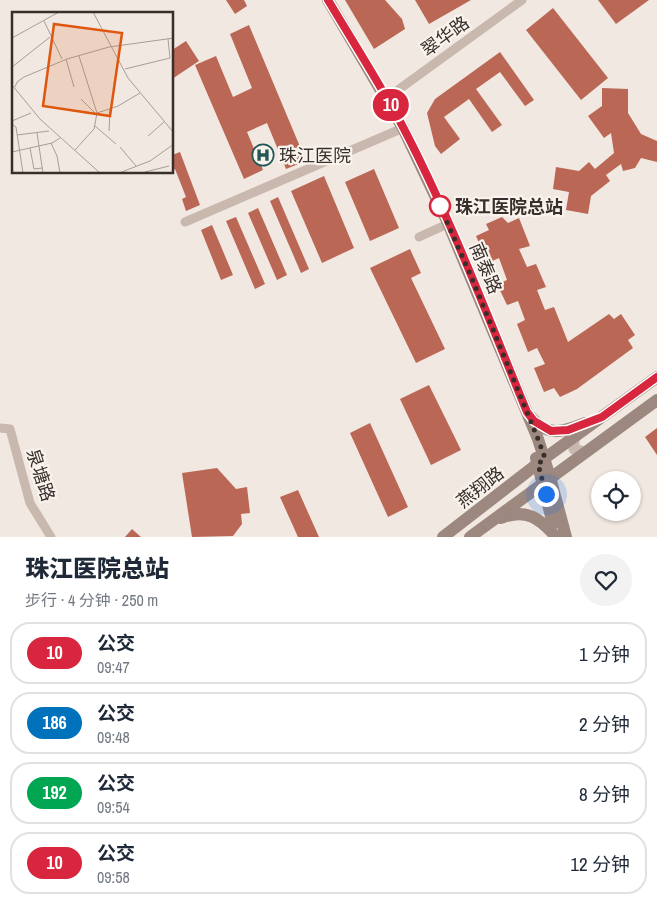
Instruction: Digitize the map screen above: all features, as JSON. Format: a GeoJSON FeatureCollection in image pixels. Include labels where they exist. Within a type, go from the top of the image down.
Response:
{"type":"FeatureCollection","features":[{"type":"Feature","properties":{"kind":"main road","name":"南泰路"},"geometry":{"type":"LineString","coordinates":[[320,0],[400,129],[433,190],[527,412],[566,537]]}},
{"type":"Feature","properties":{"kind":"main road","name":"南泰路"},"geometry":{"type":"LineString","coordinates":[[328,0],[387,98],[541,461]]}},
{"type":"Feature","properties":{"kind":"main road","name":"燕翔路"},"geometry":{"type":"LineString","coordinates":[[443,537],[541,461],[657,377]]}},
{"type":"Feature","properties":{"kind":"main road","name":"燕翔路"},"geometry":{"type":"LineString","coordinates":[[470,537],[657,400]]}},
{"type":"Feature","properties":{"kind":"main road"},"geometry":{"type":"LineString","coordinates":[[527,412],[534,421],[543,427],[558,432],[602,417]]}},
{"type":"Feature","properties":{"kind":"main road","name":"南泰路"},"geometry":{"type":"LineString","coordinates":[[547,480],[557,537]]}},
{"type":"Feature","properties":{"kind":"main road"},"geometry":{"type":"LineString","coordinates":[[494,520],[516,513],[525,514],[541,521],[557,537]]}},
{"type":"Feature","properties":{"kind":"street","name":"翠华路"},"geometry":{"type":"LineString","coordinates":[[387,98],[522,0]]}},
{"type":"Feature","properties":{"kind":"street"},"geometry":{"type":"LineString","coordinates":[[185,222],[400,129]]}},
{"type":"Feature","properties":{"kind":"street"},"geometry":{"type":"LineString","coordinates":[[419,237],[441,227]]}},
{"type":"Feature","properties":{"kind":"street","name":"泉塘路"},"geometry":{"type":"LineString","coordinates":[[0,428],[10,429],[30,503],[51,537]]}},
{"type":"Feature","properties":{"kind":"street"},"geometry":{"type":"LineString","coordinates":[[574,437],[574,449],[584,452]]}},
{"type":"Feature","properties":{"kind":"street"},"geometry":{"type":"LineString","coordinates":[[502,492],[512,506]]}},
{"type":"Feature","properties":{"kind":"building"},"geometry":{"type":"Polygon","coordinates":[[[226,0],[244,0],[247,6],[235,14],[226,0]]]}},
{"type":"Feature","properties":{"kind":"building"},"geometry":{"type":"Polygon","coordinates":[[[345,0],[385,0],[402,19],[405,29],[374,49],[345,0]]]}},
{"type":"Feature","properties":{"kind":"building"},"geometry":{"type":"Polygon","coordinates":[[[415,0],[471,0],[429,24],[415,0]]]}},
{"type":"Feature","properties":{"kind":"building"},"geometry":{"type":"Polygon","coordinates":[[[598,0],[649,0],[616,24],[598,0]]]}},
{"type":"Feature","properties":{"kind":"building"},"geometry":{"type":"Polygon","coordinates":[[[553,8],[608,78],[581,100],[526,30],[553,8]]]}},
{"type":"Feature","properties":{"kind":"building"},"geometry":{"type":"Polygon","coordinates":[[[249,25],[306,161],[286,169],[267,123],[247,132],[263,170],[244,179],[195,65],[216,56],[233,97],[252,88],[230,34],[249,25]]]}},
{"type":"Feature","properties":{"kind":"building"},"geometry":{"type":"Polygon","coordinates":[[[186,41],[199,61],[174,78],[174,49],[186,41]]]}},
{"type":"Feature","properties":{"kind":"building"},"geometry":{"type":"Polygon","coordinates":[[[500,52],[534,100],[525,106],[500,72],[476,89],[502,125],[492,132],[469,99],[444,117],[460,139],[441,154],[435,146],[427,113],[435,99],[500,52]]]}},
{"type":"Feature","properties":{"kind":"building"},"geometry":{"type":"Polygon","coordinates":[[[602,88],[628,89],[628,113],[641,134],[657,141],[657,162],[641,158],[635,168],[623,171],[621,164],[606,175],[610,181],[591,196],[588,214],[566,210],[569,192],[553,189],[556,167],[579,171],[589,162],[595,169],[614,153],[611,133],[604,138],[588,116],[602,106],[602,88]]]}},
{"type":"Feature","properties":{"kind":"building"},"geometry":{"type":"Polygon","coordinates":[[[180,152],[200,205],[186,211],[182,199],[186,197],[174,169],[174,154],[180,152]]]}},
{"type":"Feature","properties":{"kind":"building"},"geometry":{"type":"Polygon","coordinates":[[[374,169],[399,228],[370,241],[345,182],[374,169]]]}},
{"type":"Feature","properties":{"kind":"building"},"geometry":{"type":"Polygon","coordinates":[[[324,176],[354,248],[322,263],[291,191],[324,176]]]}},
{"type":"Feature","properties":{"kind":"building"},"geometry":{"type":"Polygon","coordinates":[[[278,197],[309,269],[301,273],[270,201],[278,197]]]}},
{"type":"Feature","properties":{"kind":"building"},"geometry":{"type":"Polygon","coordinates":[[[258,208],[287,275],[277,280],[248,213],[258,208]]]}},
{"type":"Feature","properties":{"kind":"building"},"geometry":{"type":"Polygon","coordinates":[[[236,217],[265,284],[255,289],[226,221],[236,217]]]}},
{"type":"Feature","properties":{"kind":"building"},"geometry":{"type":"Polygon","coordinates":[[[502,217],[508,223],[519,218],[530,246],[519,249],[527,267],[536,264],[546,287],[537,290],[545,310],[554,307],[568,342],[609,314],[614,319],[621,314],[635,335],[628,340],[633,348],[577,389],[560,397],[554,388],[544,392],[534,368],[545,364],[537,348],[528,352],[517,324],[525,320],[518,301],[507,305],[497,284],[507,280],[499,258],[488,263],[476,236],[489,230],[486,224],[502,217]]]}},
{"type":"Feature","properties":{"kind":"building"},"geometry":{"type":"Polygon","coordinates":[[[212,225],[233,275],[221,280],[201,230],[212,225]]]}},
{"type":"Feature","properties":{"kind":"building"},"geometry":{"type":"Polygon","coordinates":[[[410,249],[421,273],[411,278],[445,349],[416,363],[370,268],[410,249]]]}},
{"type":"Feature","properties":{"kind":"building"},"geometry":{"type":"Polygon","coordinates":[[[429,385],[461,450],[431,465],[400,399],[429,385]]]}},
{"type":"Feature","properties":{"kind":"building"},"geometry":{"type":"Polygon","coordinates":[[[370,423],[408,507],[388,517],[350,433],[370,423]]]}},
{"type":"Feature","properties":{"kind":"building"},"geometry":{"type":"Polygon","coordinates":[[[657,428],[657,455],[645,437],[657,428]]]}},
{"type":"Feature","properties":{"kind":"building"},"geometry":{"type":"Polygon","coordinates":[[[217,468],[236,489],[247,487],[250,513],[241,514],[242,524],[233,536],[192,537],[182,473],[217,468]]]}},
{"type":"Feature","properties":{"kind":"building"},"geometry":{"type":"Polygon","coordinates":[[[298,490],[319,537],[298,537],[280,497],[298,490]]]}},
{"type":"Feature","properties":{"kind":"building"},"geometry":{"type":"Polygon","coordinates":[[[132,529],[141,537],[125,537],[132,529]]]}},
{"type":"Feature","properties":{"kind":"bus line","name":"10"},"geometry":{"type":"LineString","coordinates":[[328,0],[403,128],[448,223],[527,412],[534,421],[551,431],[568,430],[602,417],[657,377]]}},
{"type":"Feature","properties":{"kind":"place","name":"珠江医院"},"geometry":{"type":"Point","coordinates":[263,155]}},
{"type":"Feature","properties":{"kind":"place","name":"珠江医院总站"},"geometry":{"type":"Point","coordinates":[440,206]}},
{"type":"Feature","properties":{"kind":"route"},"geometry":{"type":"LineString","coordinates":[[440,206],[438,202],[471,276],[545,458],[538,464],[546,494]]}}]}
